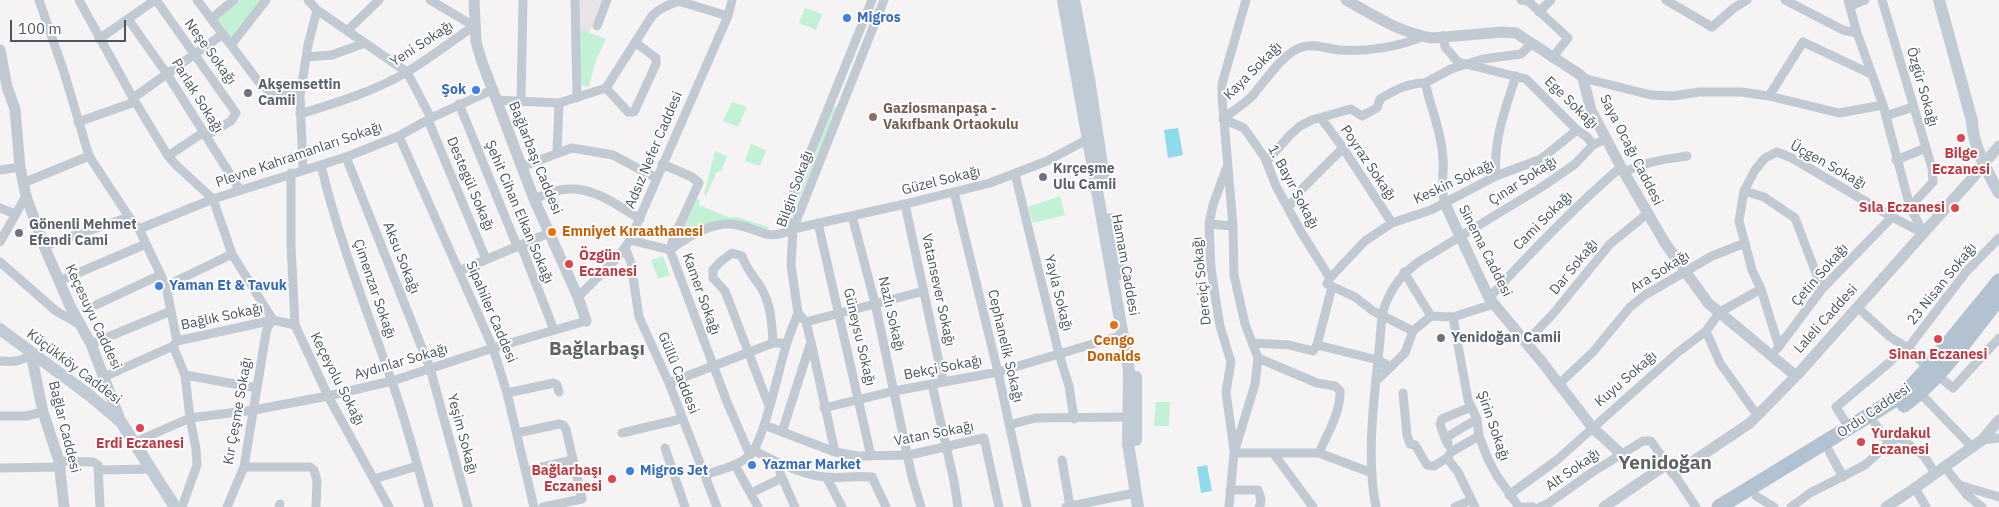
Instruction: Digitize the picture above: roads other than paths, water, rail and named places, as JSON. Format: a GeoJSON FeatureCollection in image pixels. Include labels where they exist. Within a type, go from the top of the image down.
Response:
{"type":"FeatureCollection","features":[{"type":"Feature","properties":{"kind":"main road","name":"Hamam Caddesi"},"geometry":{"type":"LineString","coordinates":[[1063,0],[1089,114]]}},
{"type":"Feature","properties":{"kind":"main road","name":"Hamam Caddesi"},"geometry":{"type":"LineString","coordinates":[[1074,0],[1089,114],[1137,382],[1138,507]]}},
{"type":"Feature","properties":{"kind":"main road"},"geometry":{"type":"LineString","coordinates":[[1939,0],[1972,121],[1980,136],[1986,162],[1999,193]]}},
{"type":"Feature","properties":{"kind":"main road"},"geometry":{"type":"LineString","coordinates":[[1986,162],[1999,182]]}},
{"type":"Feature","properties":{"kind":"main road","name":"Ordu Caddesi"},"geometry":{"type":"LineString","coordinates":[[1719,507],[1849,428],[1868,424],[1920,393],[1999,281]]}},
{"type":"Feature","properties":{"kind":"main road","name":"Ordu Caddesi"},"geometry":{"type":"LineString","coordinates":[[1738,507],[1829,452],[1868,424],[1933,372],[1999,299]]}},
{"type":"Feature","properties":{"kind":"main road","name":"Küçükköy Caddesi"},"geometry":{"type":"LineString","coordinates":[[0,329],[122,422],[174,507]]}},
{"type":"Feature","properties":{"kind":"main road","name":"Hamam Caddesi"},"geometry":{"type":"LineString","coordinates":[[1127,334],[1130,464],[1139,493],[1146,507]]}},
{"type":"Feature","properties":{"kind":"street"},"geometry":{"type":"LineString","coordinates":[[39,0],[64,72],[89,156],[139,229],[166,286],[172,311],[175,343],[186,376],[197,465],[182,507]]}},
{"type":"Feature","properties":{"kind":"street"},"geometry":{"type":"LineString","coordinates":[[79,0],[99,39],[168,156],[213,199],[232,254],[273,320]]}},
{"type":"Feature","properties":{"kind":"street"},"geometry":{"type":"LineString","coordinates":[[99,39],[155,0]]}},
{"type":"Feature","properties":{"kind":"street","name":"Neşe Sokağı"},"geometry":{"type":"LineString","coordinates":[[155,0],[236,113],[231,121],[205,134]]}},
{"type":"Feature","properties":{"kind":"street"},"geometry":{"type":"LineString","coordinates":[[197,0],[258,81],[269,91],[283,95],[300,96]]}},
{"type":"Feature","properties":{"kind":"street"},"geometry":{"type":"LineString","coordinates":[[212,18],[234,0]]}},
{"type":"Feature","properties":{"kind":"street"},"geometry":{"type":"LineString","coordinates":[[231,45],[266,0]]}},
{"type":"Feature","properties":{"kind":"street","name":"Destegül Sokağı"},"geometry":{"type":"LineString","coordinates":[[308,0],[317,10],[407,72],[430,119],[486,259]]}},
{"type":"Feature","properties":{"kind":"street"},"geometry":{"type":"LineString","coordinates":[[347,31],[379,0]]}},
{"type":"Feature","properties":{"kind":"street"},"geometry":{"type":"LineString","coordinates":[[430,0],[474,26]]}},
{"type":"Feature","properties":{"kind":"street","name":"Bağlarbaşı Caddesi"},"geometry":{"type":"LineString","coordinates":[[474,0],[476,42],[494,95],[534,199],[578,297],[586,321]]}},
{"type":"Feature","properties":{"kind":"street"},"geometry":{"type":"LineString","coordinates":[[521,102],[523,0]]}},
{"type":"Feature","properties":{"kind":"street"},"geometry":{"type":"LineString","coordinates":[[575,0],[577,98]]}},
{"type":"Feature","properties":{"kind":"street"},"geometry":{"type":"LineString","coordinates":[[597,26],[607,0]]}},
{"type":"Feature","properties":{"kind":"street","name":"Adsız Nefer Caddesi"},"geometry":{"type":"LineString","coordinates":[[578,297],[618,256],[640,219],[662,164],[728,16],[732,0]]}},
{"type":"Feature","properties":{"kind":"street"},"geometry":{"type":"LineString","coordinates":[[793,229],[786,217],[787,210],[872,0]]}},
{"type":"Feature","properties":{"kind":"street","name":"Bilgin Sokağı"},"geometry":{"type":"LineString","coordinates":[[798,313],[791,265],[793,229],[884,0]]}},
{"type":"Feature","properties":{"kind":"street"},"geometry":{"type":"LineString","coordinates":[[1229,507],[1234,453],[1255,384],[1258,358],[1234,275],[1233,226],[1223,119],[1222,84],[1246,0]]}},
{"type":"Feature","properties":{"kind":"street"},"geometry":{"type":"LineString","coordinates":[[1346,0],[1405,32],[1432,38],[1503,32],[1516,33],[1583,78],[1651,96],[1726,92],[1769,96],[1839,113],[1883,105]]}},
{"type":"Feature","properties":{"kind":"street"},"geometry":{"type":"LineString","coordinates":[[1521,0],[1528,1],[1568,38],[1552,58]]}},
{"type":"Feature","properties":{"kind":"street"},"geometry":{"type":"LineString","coordinates":[[1539,12],[1551,0]]}},
{"type":"Feature","properties":{"kind":"street"},"geometry":{"type":"LineString","coordinates":[[1666,0],[1712,27],[1734,8],[1747,0]]}},
{"type":"Feature","properties":{"kind":"street"},"geometry":{"type":"LineString","coordinates":[[1785,0],[1844,30],[1857,33]]}},
{"type":"Feature","properties":{"kind":"street"},"geometry":{"type":"LineString","coordinates":[[1865,0],[1849,3],[1857,33],[1883,105],[1896,160],[1910,207],[1923,233]]}},
{"type":"Feature","properties":{"kind":"street","name":"Özgür Sokağı"},"geometry":{"type":"LineString","coordinates":[[1882,0],[1932,168],[1933,182],[1910,207]]}},
{"type":"Feature","properties":{"kind":"street"},"geometry":{"type":"LineString","coordinates":[[494,95],[521,102],[559,103],[606,88],[652,16],[670,2],[678,2],[728,16]]}},
{"type":"Feature","properties":{"kind":"street"},"geometry":{"type":"LineString","coordinates":[[303,170],[300,96],[306,57],[317,10]]}},
{"type":"Feature","properties":{"kind":"street","name":"Parlak Sokağı"},"geometry":{"type":"LineString","coordinates":[[128,19],[167,74],[240,190]]}},
{"type":"Feature","properties":{"kind":"street","name":"Yeni Sokağı"},"geometry":{"type":"LineString","coordinates":[[300,114],[329,105],[407,72],[474,26]]}},
{"type":"Feature","properties":{"kind":"street"},"geometry":{"type":"LineString","coordinates":[[78,122],[134,100],[223,34]]}},
{"type":"Feature","properties":{"kind":"street","name":"Kaya Sokağı"},"geometry":{"type":"LineString","coordinates":[[1223,119],[1252,95],[1265,78],[1293,50],[1304,46],[1341,50],[1377,48],[1413,41],[1423,36]]}},
{"type":"Feature","properties":{"kind":"street","name":"Ege Sokağı"},"geometry":{"type":"LineString","coordinates":[[1443,36],[1445,47],[1458,62],[1526,79],[1593,145],[1606,139]]}},
{"type":"Feature","properties":{"kind":"street"},"geometry":{"type":"LineString","coordinates":[[306,57],[332,55],[365,42]]}},
{"type":"Feature","properties":{"kind":"street"},"geometry":{"type":"LineString","coordinates":[[606,88],[628,112],[634,112],[656,64],[656,58],[635,42]]}},
{"type":"Feature","properties":{"kind":"street"},"geometry":{"type":"LineString","coordinates":[[1769,96],[1802,42],[1871,74]]}},
{"type":"Feature","properties":{"kind":"street"},"geometry":{"type":"LineString","coordinates":[[1266,162],[1300,126],[1312,120],[1351,109],[1362,116],[1377,108],[1380,99],[1396,90],[1414,83],[1425,83],[1451,69],[1483,59],[1521,54],[1532,43]]}},
{"type":"Feature","properties":{"kind":"street","name":"Keçesuyu Caddesi"},"geometry":{"type":"LineString","coordinates":[[0,50],[4,88],[15,109],[20,167],[26,196],[44,246],[106,380],[122,422]]}},
{"type":"Feature","properties":{"kind":"street"},"geometry":{"type":"LineString","coordinates":[[1496,176],[1497,136],[1516,76]]}},
{"type":"Feature","properties":{"kind":"street","name":"Saya Ocağı Caddesi"},"geometry":{"type":"LineString","coordinates":[[1583,78],[1591,110],[1622,170],[1647,214],[1685,270],[1708,302],[1775,351],[1796,376]]}},
{"type":"Feature","properties":{"kind":"street"},"geometry":{"type":"LineString","coordinates":[[1425,83],[1441,146],[1443,161],[1442,197],[1445,204]]}},
{"type":"Feature","properties":{"kind":"street","name":"Plevne Kahramanları Sokağı"},"geometry":{"type":"LineString","coordinates":[[139,229],[213,199],[346,157],[399,136],[459,104],[494,95]]}},
{"type":"Feature","properties":{"kind":"street"},"geometry":{"type":"LineString","coordinates":[[832,98],[843,102]]}},
{"type":"Feature","properties":{"kind":"street"},"geometry":{"type":"LineString","coordinates":[[557,153],[559,103]]}},
{"type":"Feature","properties":{"kind":"street","name":"Şehit Cihan Elkan Sokağı"},"geometry":{"type":"LineString","coordinates":[[459,104],[517,246],[522,248],[554,330]]}},
{"type":"Feature","properties":{"kind":"street"},"geometry":{"type":"LineString","coordinates":[[1886,116],[1914,107]]}},
{"type":"Feature","properties":{"kind":"street","name":"Poyraz Sokağı"},"geometry":{"type":"LineString","coordinates":[[1321,118],[1392,223]]}},
{"type":"Feature","properties":{"kind":"street","name":"1. Bayır Sokağı"},"geometry":{"type":"LineString","coordinates":[[1223,119],[1244,128],[1266,162],[1288,208],[1330,283]]}},
{"type":"Feature","properties":{"kind":"street","name":"Keskin Sokağı"},"geometry":{"type":"LineString","coordinates":[[1330,283],[1365,241],[1392,223],[1445,204],[1496,176],[1541,159],[1577,130]]}},
{"type":"Feature","properties":{"kind":"street"},"geometry":{"type":"LineString","coordinates":[[168,156],[205,134]]}},
{"type":"Feature","properties":{"kind":"street","name":"Sipahiler Caddesi"},"geometry":{"type":"LineString","coordinates":[[399,136],[494,348],[507,393],[534,507]]}},
{"type":"Feature","properties":{"kind":"street","name":"Güzel Sokağı"},"geometry":{"type":"LineString","coordinates":[[670,250],[680,242],[700,232],[724,225],[739,225],[761,234],[774,236],[793,229],[954,192],[1015,174],[1047,161],[1093,138]]}},
{"type":"Feature","properties":{"kind":"street","name":"Çınar Sokağı"},"geometry":{"type":"LineString","coordinates":[[1383,316],[1384,306],[1404,272],[1568,170],[1593,145]]}},
{"type":"Feature","properties":{"kind":"street","name":"Laleli Caddesi"},"geometry":{"type":"LineString","coordinates":[[1674,474],[1750,423],[1796,376],[1999,146]]}},
{"type":"Feature","properties":{"kind":"street"},"geometry":{"type":"LineString","coordinates":[[521,167],[572,148],[613,156],[656,178]]}},
{"type":"Feature","properties":{"kind":"street"},"geometry":{"type":"LineString","coordinates":[[1288,208],[1303,188],[1343,148]]}},
{"type":"Feature","properties":{"kind":"street"},"geometry":{"type":"LineString","coordinates":[[1896,160],[1926,148]]}},
{"type":"Feature","properties":{"kind":"street","name":"Üçgen Sokağı"},"geometry":{"type":"LineString","coordinates":[[1775,351],[1761,289],[1752,270],[1739,221],[1744,191],[1755,170],[1765,158],[1777,152],[1792,158],[1892,217],[1923,233]]}},
{"type":"Feature","properties":{"kind":"street"},"geometry":{"type":"LineString","coordinates":[[23,183],[89,156]]}},
{"type":"Feature","properties":{"kind":"street","name":"Cami Sokağı"},"geometry":{"type":"LineString","coordinates":[[1491,301],[1544,237],[1584,199],[1622,170],[1664,158],[1687,156]]}},
{"type":"Feature","properties":{"kind":"street","name":"Aksu Sokağı"},"geometry":{"type":"LineString","coordinates":[[346,157],[430,368]]}},
{"type":"Feature","properties":{"kind":"street","name":"Kamer Sokağı"},"geometry":{"type":"LineString","coordinates":[[662,164],[692,177],[700,183],[673,239],[670,250],[713,365],[751,453]]}},
{"type":"Feature","properties":{"kind":"street","name":"Çimenzar Sokağı"},"geometry":{"type":"LineString","coordinates":[[320,165],[356,284],[392,381],[429,507]]}},
{"type":"Feature","properties":{"kind":"street","name":"Dereiçi Sokağı"},"geometry":{"type":"LineString","coordinates":[[1228,166],[1213,205],[1209,224],[1211,268],[1216,302],[1220,326],[1231,362],[1226,392],[1234,453]]}},
{"type":"Feature","properties":{"kind":"street"},"geometry":{"type":"LineString","coordinates":[[0,170],[20,167]]}},
{"type":"Feature","properties":{"kind":"street"},"geometry":{"type":"LineString","coordinates":[[291,173],[291,254],[295,325]]}},
{"type":"Feature","properties":{"kind":"street","name":"Yayla Sokağı"},"geometry":{"type":"LineString","coordinates":[[1015,174],[1059,354],[1069,386],[1074,418]]}},
{"type":"Feature","properties":{"kind":"street"},"geometry":{"type":"LineString","coordinates":[[534,199],[559,190],[572,188],[589,191],[600,194],[640,219]]}},
{"type":"Feature","properties":{"kind":"street"},"geometry":{"type":"LineString","coordinates":[[1744,191],[1764,197],[1795,218],[1822,290]]}},
{"type":"Feature","properties":{"kind":"street","name":"Cephanelik Sokağı"},"geometry":{"type":"LineString","coordinates":[[954,192],[998,372],[1027,507]]}},
{"type":"Feature","properties":{"kind":"street"},"geometry":{"type":"LineString","coordinates":[[0,242],[26,196]]}},
{"type":"Feature","properties":{"kind":"street","name":"Vatansever Sokağı"},"geometry":{"type":"LineString","coordinates":[[905,204],[943,381]]}},
{"type":"Feature","properties":{"kind":"street","name":"Sinema Caddesi"},"geometry":{"type":"LineString","coordinates":[[1445,204],[1491,301],[1526,342],[1592,427],[1621,454]]}},
{"type":"Feature","properties":{"kind":"street"},"geometry":{"type":"LineString","coordinates":[[0,208],[15,214]]}},
{"type":"Feature","properties":{"kind":"street","name":"Dar Sokağı"},"geometry":{"type":"LineString","coordinates":[[1526,342],[1553,314],[1610,244],[1647,214]]}},
{"type":"Feature","properties":{"kind":"street","name":"Nazlı Sokağı"},"geometry":{"type":"LineString","coordinates":[[852,216],[875,303],[912,477],[921,507]]}},
{"type":"Feature","properties":{"kind":"street"},"geometry":{"type":"LineString","coordinates":[[44,246],[129,217]]}},
{"type":"Feature","properties":{"kind":"street","name":"Çetin Sokağı"},"geometry":{"type":"LineString","coordinates":[[1775,351],[1822,290],[1892,217]]}},
{"type":"Feature","properties":{"kind":"street","name":"Güneysu Sokağı"},"geometry":{"type":"LineString","coordinates":[[818,223],[840,312],[871,456]]}},
{"type":"Feature","properties":{"kind":"street"},"geometry":{"type":"LineString","coordinates":[[1209,224],[1233,226]]}},
{"type":"Feature","properties":{"kind":"street"},"geometry":{"type":"LineString","coordinates":[[459,271],[549,233]]}},
{"type":"Feature","properties":{"kind":"street","name":"23 Nisan Sokağı"},"geometry":{"type":"LineString","coordinates":[[1849,428],[1836,407],[1906,347],[1966,272],[1999,238]]}},
{"type":"Feature","properties":{"kind":"street","name":"Ara Sokağı"},"geometry":{"type":"LineString","coordinates":[[1559,384],[1592,352],[1630,307],[1645,295],[1685,270],[1745,242]]}},
{"type":"Feature","properties":{"kind":"street"},"geometry":{"type":"LineString","coordinates":[[627,243],[670,250]]}},
{"type":"Feature","properties":{"kind":"street","name":"Güllü Caddesi"},"geometry":{"type":"LineString","coordinates":[[627,243],[639,317],[669,383],[681,419],[717,507]]}},
{"type":"Feature","properties":{"kind":"street"},"geometry":{"type":"LineString","coordinates":[[59,281],[146,244]]}},
{"type":"Feature","properties":{"kind":"street"},"geometry":{"type":"LineString","coordinates":[[769,406],[725,291],[713,278],[713,270],[732,253],[742,256],[747,270],[761,287],[772,316],[772,343]]}},
{"type":"Feature","properties":{"kind":"street"},"geometry":{"type":"LineString","coordinates":[[166,286],[232,254]]}},
{"type":"Feature","properties":{"kind":"street"},"geometry":{"type":"LineString","coordinates":[[0,262],[56,311],[79,324]]}},
{"type":"Feature","properties":{"kind":"street"},"geometry":{"type":"LineString","coordinates":[[1404,272],[1431,316]]}},
{"type":"Feature","properties":{"kind":"street"},"geometry":{"type":"LineString","coordinates":[[96,305],[160,274]]}},
{"type":"Feature","properties":{"kind":"street"},"geometry":{"type":"LineString","coordinates":[[1252,342],[1289,345],[1313,351],[1318,345],[1330,283],[1383,316],[1413,331]]}},
{"type":"Feature","properties":{"kind":"street","name":"Kuyu Sokağı"},"geometry":{"type":"LineString","coordinates":[[1509,495],[1549,466],[1677,353],[1706,331],[1720,312],[1761,289]]}},
{"type":"Feature","properties":{"kind":"street"},"geometry":{"type":"LineString","coordinates":[[806,322],[924,292]]}},
{"type":"Feature","properties":{"kind":"street"},"geometry":{"type":"LineString","coordinates":[[1376,381],[1404,353],[1413,331],[1431,316],[1453,317],[1491,301]]}},
{"type":"Feature","properties":{"kind":"street"},"geometry":{"type":"LineString","coordinates":[[1857,307],[1890,337],[1906,347],[1953,388],[1999,338]]}},
{"type":"Feature","properties":{"kind":"street"},"geometry":{"type":"LineString","coordinates":[[90,344],[172,311]]}},
{"type":"Feature","properties":{"kind":"street"},"geometry":{"type":"LineString","coordinates":[[704,475],[735,464],[751,453],[764,425],[787,343],[798,313],[806,322],[835,452]]}},
{"type":"Feature","properties":{"kind":"street"},"geometry":{"type":"LineString","coordinates":[[1376,507],[1372,473],[1374,405],[1383,316]]}},
{"type":"Feature","properties":{"kind":"street","name":"Şirin Sokağı"},"geometry":{"type":"LineString","coordinates":[[1453,317],[1468,400],[1477,419],[1479,436],[1488,459],[1509,495],[1519,507]]}},
{"type":"Feature","properties":{"kind":"street","name":"Keçeyolu Sokağı"},"geometry":{"type":"LineString","coordinates":[[273,320],[295,325],[328,396],[389,507]]}},
{"type":"Feature","properties":{"kind":"street","name":"Bağlık Sokağı"},"geometry":{"type":"LineString","coordinates":[[106,380],[175,343],[273,320]]}},
{"type":"Feature","properties":{"kind":"street","name":"Kır Çeşme Sokağı"},"geometry":{"type":"LineString","coordinates":[[227,507],[244,467],[266,333],[273,320]]}},
{"type":"Feature","properties":{"kind":"street","name":"Aydınlar Sokağı"},"geometry":{"type":"LineString","coordinates":[[135,442],[190,418],[254,410],[328,396],[392,381],[586,321]]}},
{"type":"Feature","properties":{"kind":"street"},"geometry":{"type":"LineString","coordinates":[[1706,331],[1720,363],[1737,390],[1757,415]]}},
{"type":"Feature","properties":{"kind":"street","name":"Bekçi Sokağı"},"geometry":{"type":"LineString","coordinates":[[824,408],[894,391],[998,372],[1127,334]]}},
{"type":"Feature","properties":{"kind":"street"},"geometry":{"type":"LineString","coordinates":[[782,432],[811,342]]}},
{"type":"Feature","properties":{"kind":"street"},"geometry":{"type":"LineString","coordinates":[[669,383],[772,343],[787,343]]}},
{"type":"Feature","properties":{"kind":"street"},"geometry":{"type":"LineString","coordinates":[[1318,345],[1378,360],[1391,367]]}},
{"type":"Feature","properties":{"kind":"street"},"geometry":{"type":"LineString","coordinates":[[0,362],[19,361],[26,359],[31,354]]}},
{"type":"Feature","properties":{"kind":"street","name":"Bağlar Caddesi"},"geometry":{"type":"LineString","coordinates":[[31,354],[43,412],[60,464],[64,507]]}},
{"type":"Feature","properties":{"kind":"street"},"geometry":{"type":"LineString","coordinates":[[1258,358],[1318,383],[1335,386],[1340,391],[1341,400],[1319,453]]}},
{"type":"Feature","properties":{"kind":"street"},"geometry":{"type":"LineString","coordinates":[[38,385],[44,374],[51,367]]}},
{"type":"Feature","properties":{"kind":"street","name":"Yeşim Sokağı"},"geometry":{"type":"LineString","coordinates":[[430,368],[468,507]]}},
{"type":"Feature","properties":{"kind":"street"},"geometry":{"type":"LineString","coordinates":[[186,376],[257,388]]}},
{"type":"Feature","properties":{"kind":"street"},"geometry":{"type":"LineString","coordinates":[[89,395],[97,392],[106,380]]}},
{"type":"Feature","properties":{"kind":"street"},"geometry":{"type":"LineString","coordinates":[[507,393],[554,383],[557,385],[559,392]]}},
{"type":"Feature","properties":{"kind":"street"},"geometry":{"type":"LineString","coordinates":[[932,384],[947,447],[958,507]]}},
{"type":"Feature","properties":{"kind":"street"},"geometry":{"type":"LineString","coordinates":[[1403,393],[1405,421],[1410,444],[1415,445],[1427,465],[1434,466],[1479,436]]}},
{"type":"Feature","properties":{"kind":"street"},"geometry":{"type":"LineString","coordinates":[[1920,393],[1977,444]]}},
{"type":"Feature","properties":{"kind":"street"},"geometry":{"type":"LineString","coordinates":[[1455,507],[1473,503],[1449,455],[1440,424],[1442,419],[1471,407]]}},
{"type":"Feature","properties":{"kind":"street"},"geometry":{"type":"LineString","coordinates":[[0,416],[26,416],[43,412]]}},
{"type":"Feature","properties":{"kind":"street"},"geometry":{"type":"LineString","coordinates":[[1009,425],[1035,418],[1128,417]]}},
{"type":"Feature","properties":{"kind":"street"},"geometry":{"type":"LineString","coordinates":[[622,433],[681,419]]}},
{"type":"Feature","properties":{"kind":"street"},"geometry":{"type":"LineString","coordinates":[[1446,441],[1447,437],[1477,419]]}},
{"type":"Feature","properties":{"kind":"street"},"geometry":{"type":"LineString","coordinates":[[1886,507],[1977,444],[1999,420]]}},
{"type":"Feature","properties":{"kind":"street"},"geometry":{"type":"LineString","coordinates":[[1868,424],[1889,443]]}},
{"type":"Feature","properties":{"kind":"street"},"geometry":{"type":"LineString","coordinates":[[517,433],[563,425],[566,429],[582,499],[543,507]]}},
{"type":"Feature","properties":{"kind":"street","name":"Vatan Sokağı"},"geometry":{"type":"LineString","coordinates":[[764,425],[835,452],[858,456],[908,455],[984,438],[999,507]]}},
{"type":"Feature","properties":{"kind":"street"},"geometry":{"type":"LineString","coordinates":[[1791,507],[1810,493],[1843,477],[1864,464],[1899,437],[1959,484],[1999,497]]}},
{"type":"Feature","properties":{"kind":"street"},"geometry":{"type":"LineString","coordinates":[[1977,444],[1999,438]]}},
{"type":"Feature","properties":{"kind":"street"},"geometry":{"type":"LineString","coordinates":[[1621,454],[1643,441],[1651,441],[1696,507]]}},
{"type":"Feature","properties":{"kind":"street"},"geometry":{"type":"LineString","coordinates":[[665,448],[685,507]]}},
{"type":"Feature","properties":{"kind":"street"},"geometry":{"type":"LineString","coordinates":[[1829,452],[1843,477]]}},
{"type":"Feature","properties":{"kind":"street"},"geometry":{"type":"LineString","coordinates":[[751,453],[815,476],[827,478],[872,477],[886,507]]}},
{"type":"Feature","properties":{"kind":"street"},"geometry":{"type":"LineString","coordinates":[[1234,453],[1319,453],[1372,473]]}},
{"type":"Feature","properties":{"kind":"street"},"geometry":{"type":"LineString","coordinates":[[1274,454],[1313,507]]}},
{"type":"Feature","properties":{"kind":"street","name":"Alt Sokağı"},"geometry":{"type":"LineString","coordinates":[[1540,507],[1549,503],[1621,454]]}},
{"type":"Feature","properties":{"kind":"street"},"geometry":{"type":"LineString","coordinates":[[526,472],[572,460]]}},
{"type":"Feature","properties":{"kind":"street"},"geometry":{"type":"LineString","coordinates":[[1062,460],[1068,507],[1093,504],[1139,493]]}},
{"type":"Feature","properties":{"kind":"street"},"geometry":{"type":"LineString","coordinates":[[0,468],[93,462],[98,465],[100,470],[100,507]]}},
{"type":"Feature","properties":{"kind":"street"},"geometry":{"type":"LineString","coordinates":[[735,464],[758,507]]}},
{"type":"Feature","properties":{"kind":"street"},"geometry":{"type":"LineString","coordinates":[[780,464],[782,478],[795,507]]}},
{"type":"Feature","properties":{"kind":"street"},"geometry":{"type":"LineString","coordinates":[[1604,507],[1667,464]]}},
{"type":"Feature","properties":{"kind":"street"},"geometry":{"type":"LineString","coordinates":[[374,479],[417,466]]}},
{"type":"Feature","properties":{"kind":"street"},"geometry":{"type":"LineString","coordinates":[[244,467],[310,467],[314,470],[317,481],[316,507]]}},
{"type":"Feature","properties":{"kind":"street"},"geometry":{"type":"LineString","coordinates":[[100,470],[152,469]]}},
{"type":"Feature","properties":{"kind":"street"},"geometry":{"type":"LineString","coordinates":[[751,493],[782,478]]}},
{"type":"Feature","properties":{"kind":"street"},"geometry":{"type":"LineString","coordinates":[[827,478],[842,507]]}},
{"type":"Feature","properties":{"kind":"street"},"geometry":{"type":"LineString","coordinates":[[1959,484],[1967,495],[1982,507]]}},
{"type":"Feature","properties":{"kind":"street"},"geometry":{"type":"LineString","coordinates":[[1915,488],[1926,507]]}},
{"type":"Feature","properties":{"kind":"street"},"geometry":{"type":"LineString","coordinates":[[1230,490],[1258,490],[1261,506]]}},
{"type":"Feature","properties":{"kind":"street"},"geometry":{"type":"LineString","coordinates":[[1756,496],[1774,507]]}},
{"type":"Feature","properties":{"kind":"street"},"geometry":{"type":"LineString","coordinates":[[1524,507],[1533,507]]}},
{"type":"Feature","properties":{"kind":"water"},"geometry":{"type":"Polygon","coordinates":[[[1178,128],[1183,155],[1168,158],[1164,130],[1178,128]]]}},
{"type":"Feature","properties":{"kind":"water"},"geometry":{"type":"Polygon","coordinates":[[[1207,465],[1212,491],[1201,493],[1197,467],[1207,465]]]}},
{"type":"Feature","properties":{"kind":"place","name":"Migros"},"geometry":{"type":"Point","coordinates":[847,18]}},
{"type":"Feature","properties":{"kind":"place","name":"Şok"},"geometry":{"type":"Point","coordinates":[476,90]}},
{"type":"Feature","properties":{"kind":"place","name":"Akşemsettin Camii"},"geometry":{"type":"Point","coordinates":[248,93]}},
{"type":"Feature","properties":{"kind":"place","name":"Gaziosmanpaşa - Vakıfbank Ortaokulu"},"geometry":{"type":"Point","coordinates":[873,117]}},
{"type":"Feature","properties":{"kind":"place","name":"Bilge Eczanesi"},"geometry":{"type":"Point","coordinates":[1961,138]}},
{"type":"Feature","properties":{"kind":"place","name":"Kırçeşme Ulu Camii"},"geometry":{"type":"Point","coordinates":[1043,177]}},
{"type":"Feature","properties":{"kind":"place","name":"Sıla Eczanesi"},"geometry":{"type":"Point","coordinates":[1955,208]}},
{"type":"Feature","properties":{"kind":"place","name":"Emniyet Kıraathanesi"},"geometry":{"type":"Point","coordinates":[552,232]}},
{"type":"Feature","properties":{"kind":"place","name":"Gönenli Mehmet Efendi Cami"},"geometry":{"type":"Point","coordinates":[19,233]}},
{"type":"Feature","properties":{"kind":"place","name":"Özgün Eczanesi"},"geometry":{"type":"Point","coordinates":[569,264]}},
{"type":"Feature","properties":{"kind":"place","name":"Yaman Et & Tavuk"},"geometry":{"type":"Point","coordinates":[159,286]}},
{"type":"Feature","properties":{"kind":"place","name":"Cengo Donalds"},"geometry":{"type":"Point","coordinates":[1114,325]}},
{"type":"Feature","properties":{"kind":"place","name":"Yenidoğan Camii"},"geometry":{"type":"Point","coordinates":[1441,338]}},
{"type":"Feature","properties":{"kind":"place","name":"Sinan Eczanesi"},"geometry":{"type":"Point","coordinates":[1938,339]}},
{"type":"Feature","properties":{"kind":"place","name":"Erdi Eczanesi"},"geometry":{"type":"Point","coordinates":[140,428]}},
{"type":"Feature","properties":{"kind":"place","name":"Yurdakul Eczanesi"},"geometry":{"type":"Point","coordinates":[1861,442]}},
{"type":"Feature","properties":{"kind":"place","name":"Yazmar Market"},"geometry":{"type":"Point","coordinates":[752,465]}},
{"type":"Feature","properties":{"kind":"place","name":"Migros Jet"},"geometry":{"type":"Point","coordinates":[630,471]}},
{"type":"Feature","properties":{"kind":"place","name":"Bağlarbaşı Eczanesi"},"geometry":{"type":"Point","coordinates":[612,479]}},
{"type":"Feature","properties":{"kind":"district","name":"Bağlarbaşı"},"geometry":{"type":"Point","coordinates":[597,350]}},
{"type":"Feature","properties":{"kind":"district","name":"Yenidoğan"},"geometry":{"type":"Point","coordinates":[1665,464]}}]}
